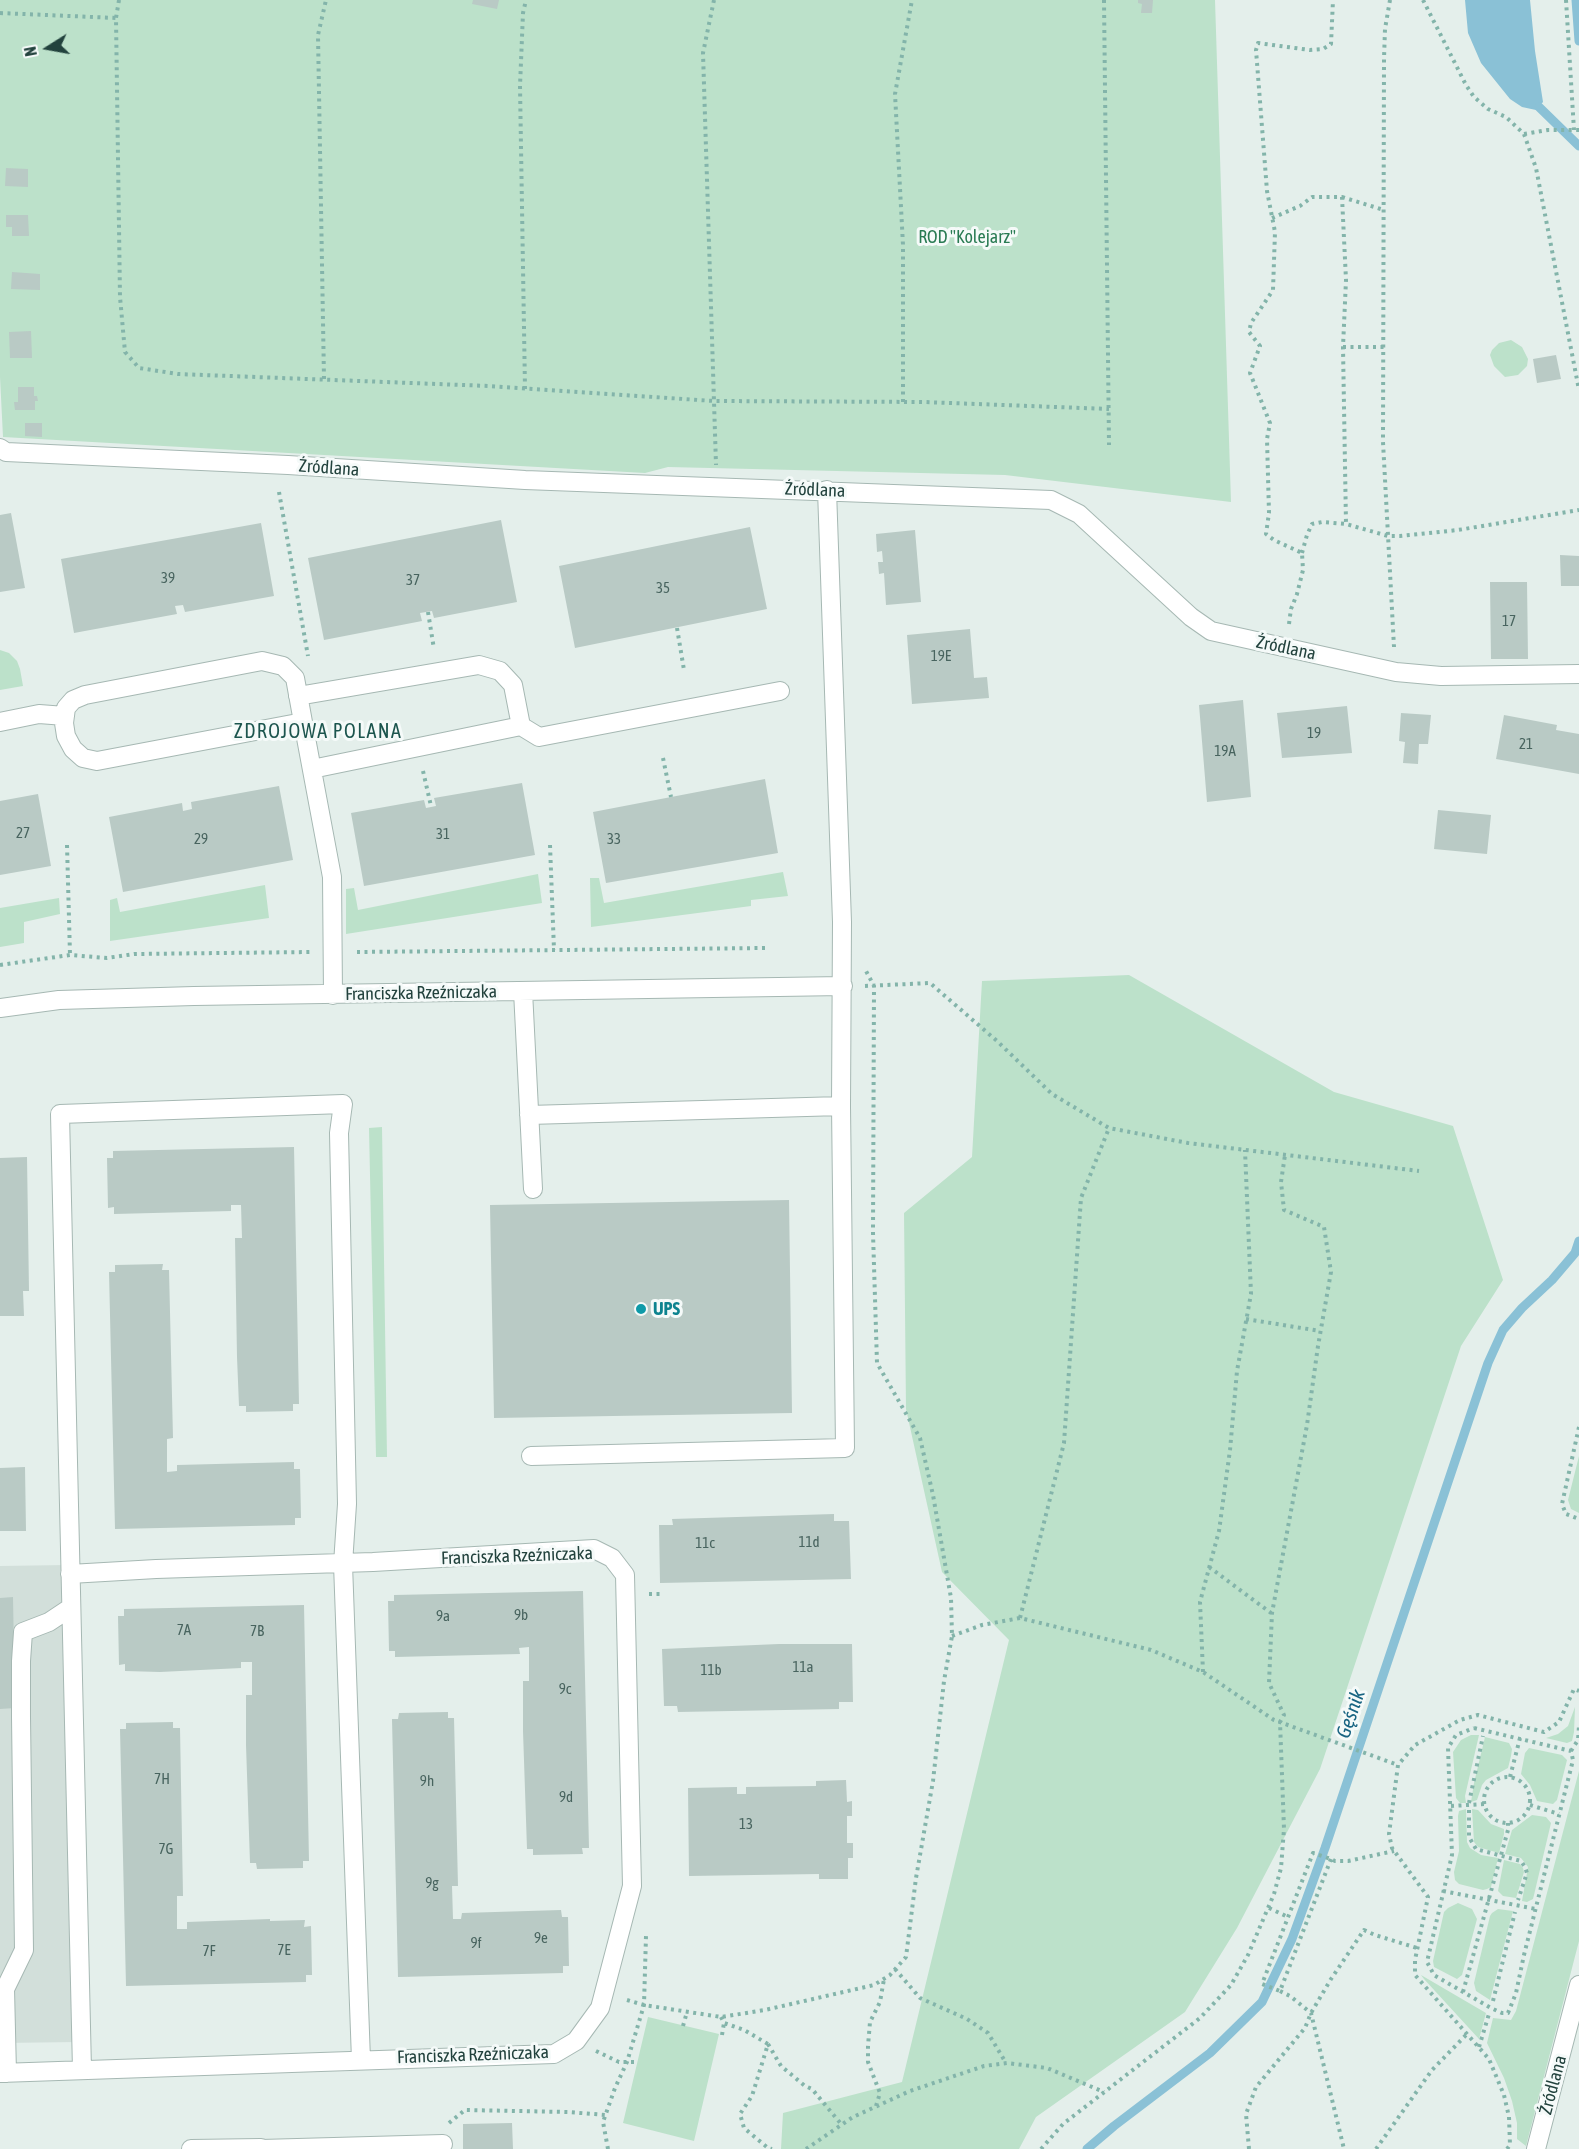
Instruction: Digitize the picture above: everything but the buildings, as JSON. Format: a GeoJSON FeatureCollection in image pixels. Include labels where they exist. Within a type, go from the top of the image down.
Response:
{"type":"FeatureCollection","features":[{"type":"Feature","properties":{"kind":"street","name":"Źródlana"},"geometry":{"type":"LineString","coordinates":[[0,448],[6,453],[288,465],[525,480],[1051,500],[1079,514],[1191,617],[1211,632],[1396,672],[1441,676],[1579,674]]}},
{"type":"Feature","properties":{"kind":"street"},"geometry":{"type":"LineString","coordinates":[[531,1456],[845,1448],[841,1106],[843,986],[827,490]]}},
{"type":"Feature","properties":{"kind":"street"},"geometry":{"type":"LineString","coordinates":[[303,722],[97,761],[83,758],[73,749],[66,736],[65,716],[66,708],[73,700],[85,695],[262,661],[283,666],[295,678],[332,877],[333,995]]}},
{"type":"Feature","properties":{"kind":"street"},"geometry":{"type":"LineString","coordinates":[[298,696],[479,665],[500,670],[513,685],[521,726]]}},
{"type":"Feature","properties":{"kind":"street"},"geometry":{"type":"LineString","coordinates":[[312,769],[521,726],[539,737],[780,691]]}},
{"type":"Feature","properties":{"kind":"street"},"geometry":{"type":"LineString","coordinates":[[0,722],[39,714],[65,716]]}},
{"type":"Feature","properties":{"kind":"street","name":"Franciszka Rzeźniczaka"},"geometry":{"type":"LineString","coordinates":[[0,1008],[59,1000],[90,999],[843,986]]}},
{"type":"Feature","properties":{"kind":"street"},"geometry":{"type":"LineString","coordinates":[[523,991],[533,1189]]}},
{"type":"Feature","properties":{"kind":"street"},"geometry":{"type":"LineString","coordinates":[[82,2070],[60,1114],[84,1113],[343,1104],[339,1133],[347,1504],[343,1564],[361,2060]]}},
{"type":"Feature","properties":{"kind":"street"},"geometry":{"type":"LineString","coordinates":[[529,1115],[841,1106]]}},
{"type":"Feature","properties":{"kind":"street","name":"Franciszka Rzeźniczaka"},"geometry":{"type":"LineString","coordinates":[[4,2073],[554,2054],[576,2042],[600,2008],[632,1886],[625,1575],[612,1558],[594,1549],[343,1564],[156,1569],[70,1574]]}},
{"type":"Feature","properties":{"kind":"street"},"geometry":{"type":"LineString","coordinates":[[4,2073],[3,1989],[24,1950],[21,1695],[23,1632],[50,1622],[70,1608]]}},
{"type":"Feature","properties":{"kind":"street","name":"Źródlana"},"geometry":{"type":"LineString","coordinates":[[1536,2149],[1576,2011],[1579,1985]]}},
{"type":"Feature","properties":{"kind":"street"},"geometry":{"type":"LineString","coordinates":[[190,2149],[443,2144]]}},
{"type":"Feature","properties":{"kind":"path"},"geometry":{"type":"LineString","coordinates":[[119,0],[116,18],[120,297],[125,352],[139,368],[178,374],[525,389],[714,401],[903,402],[1109,408]]}},
{"type":"Feature","properties":{"kind":"path"},"geometry":{"type":"LineString","coordinates":[[324,379],[318,35],[326,0]]}},
{"type":"Feature","properties":{"kind":"path"},"geometry":{"type":"LineString","coordinates":[[525,389],[520,86],[523,13],[526,0]]}},
{"type":"Feature","properties":{"kind":"path"},"geometry":{"type":"LineString","coordinates":[[714,0],[703,54],[716,486]]}},
{"type":"Feature","properties":{"kind":"path"},"geometry":{"type":"LineString","coordinates":[[903,402],[903,245],[895,94],[912,0]]}},
{"type":"Feature","properties":{"kind":"path"},"geometry":{"type":"LineString","coordinates":[[1104,0],[1109,445]]}},
{"type":"Feature","properties":{"kind":"path"},"geometry":{"type":"LineString","coordinates":[[1302,553],[1266,534],[1269,513],[1267,439],[1270,423],[1250,373],[1260,346],[1249,332],[1251,323],[1273,290],[1275,232],[1268,192],[1256,50],[1258,43],[1310,50],[1323,49],[1331,44],[1333,0]]}},
{"type":"Feature","properties":{"kind":"path"},"geometry":{"type":"LineString","coordinates":[[1390,0],[1385,29],[1384,59],[1383,442],[1396,672]]}},
{"type":"Feature","properties":{"kind":"path"},"geometry":{"type":"LineString","coordinates":[[1423,0],[1474,97],[1488,109],[1506,117],[1524,134],[1536,168],[1579,390]]}},
{"type":"Feature","properties":{"kind":"path"},"geometry":{"type":"LineString","coordinates":[[1524,134],[1548,130],[1576,130],[1566,0]]}},
{"type":"Feature","properties":{"kind":"path"},"geometry":{"type":"LineString","coordinates":[[0,13],[116,18]]}},
{"type":"Feature","properties":{"kind":"path"},"geometry":{"type":"LineString","coordinates":[[1272,218],[1300,206],[1312,197],[1342,197],[1384,210]]}},
{"type":"Feature","properties":{"kind":"path"},"geometry":{"type":"LineString","coordinates":[[1342,197],[1346,280],[1343,347],[1346,524]]}},
{"type":"Feature","properties":{"kind":"path"},"geometry":{"type":"LineString","coordinates":[[1343,347],[1384,347]]}},
{"type":"Feature","properties":{"kind":"path"},"geometry":{"type":"LineString","coordinates":[[279,492],[310,665]]}},
{"type":"Feature","properties":{"kind":"path"},"geometry":{"type":"LineString","coordinates":[[1285,648],[1291,609],[1303,570],[1302,553],[1312,524],[1322,522],[1346,524],[1388,536],[1400,536],[1458,530],[1579,510]]}},
{"type":"Feature","properties":{"kind":"path"},"geometry":{"type":"LineString","coordinates":[[428,612],[436,659]]}},
{"type":"Feature","properties":{"kind":"path"},"geometry":{"type":"LineString","coordinates":[[677,628],[684,669]]}},
{"type":"Feature","properties":{"kind":"path"},"geometry":{"type":"LineString","coordinates":[[663,758],[670,797]]}},
{"type":"Feature","properties":{"kind":"path"},"geometry":{"type":"LineString","coordinates":[[422,764],[431,806]]}},
{"type":"Feature","properties":{"kind":"path"},"geometry":{"type":"LineString","coordinates":[[67,845],[70,955]]}},
{"type":"Feature","properties":{"kind":"path"},"geometry":{"type":"LineString","coordinates":[[550,845],[554,950]]}},
{"type":"Feature","properties":{"kind":"path"},"geometry":{"type":"LineString","coordinates":[[0,965],[70,955],[107,958],[134,954],[767,948]]}},
{"type":"Feature","properties":{"kind":"path"},"geometry":{"type":"LineString","coordinates":[[644,2005],[722,2017],[765,2010],[874,1985],[884,1979],[906,1957],[952,1636],[951,1598],[933,1495],[920,1438],[877,1363],[873,1233],[874,986],[863,965]]}},
{"type":"Feature","properties":{"kind":"path"},"geometry":{"type":"LineString","coordinates":[[843,986],[930,983],[997,1041],[1052,1094],[1109,1128],[1188,1143],[1419,1171]]}},
{"type":"Feature","properties":{"kind":"path"},"geometry":{"type":"LineString","coordinates":[[1020,1618],[1064,1443],[1081,1198],[1109,1128]]}},
{"type":"Feature","properties":{"kind":"path"},"geometry":{"type":"LineString","coordinates":[[1203,1672],[1200,1602],[1219,1531],[1230,1450],[1237,1371],[1251,1294],[1245,1150]]}},
{"type":"Feature","properties":{"kind":"path"},"geometry":{"type":"LineString","coordinates":[[1041,2149],[1063,2124],[1200,2018],[1231,1985],[1248,1955],[1275,1894],[1281,1868],[1284,1829],[1280,1722],[1284,1715],[1269,1683],[1272,1613],[1307,1425],[1331,1272],[1324,1227],[1284,1210],[1281,1182],[1285,1155]]}},
{"type":"Feature","properties":{"kind":"path"},"geometry":{"type":"LineString","coordinates":[[1246,1319],[1320,1331]]}},
{"type":"Feature","properties":{"kind":"path"},"geometry":{"type":"LineString","coordinates":[[1579,1427],[1562,1504],[1566,1514],[1579,1519]]}},
{"type":"Feature","properties":{"kind":"path"},"geometry":{"type":"LineString","coordinates":[[1209,1567],[1272,1613]]}},
{"type":"Feature","properties":{"kind":"path"},"geometry":{"type":"LineString","coordinates":[[952,1636],[982,1625],[1020,1618],[1152,1650],[1203,1672],[1280,1722],[1398,1765]]}},
{"type":"Feature","properties":{"kind":"path"},"geometry":{"type":"LineString","coordinates":[[1507,2149],[1510,2145],[1509,2117],[1504,2095],[1489,2059],[1414,1975],[1417,1948],[1428,1897],[1394,1851],[1389,1834],[1398,1765],[1415,1745],[1460,1720],[1478,1715],[1544,1732],[1559,1722],[1574,1689],[1579,1690]]}},
{"type":"Feature","properties":{"kind":"path"},"geometry":{"type":"LineString","coordinates":[[1486,1724],[1487,1717]]}},
{"type":"Feature","properties":{"kind":"path"},"geometry":{"type":"LineString","coordinates":[[1571,1751],[1474,1728],[1456,1735],[1448,1748],[1452,1855],[1426,1962],[1434,1975],[1502,2013],[1508,2013],[1516,1993],[1573,1760],[1571,1751],[1578,1740],[1579,1726]]}},
{"type":"Feature","properties":{"kind":"path"},"geometry":{"type":"LineString","coordinates":[[1469,1803],[1483,1736]]}},
{"type":"Feature","properties":{"kind":"path"},"geometry":{"type":"LineString","coordinates":[[1510,1778],[1520,1738]]}},
{"type":"Feature","properties":{"kind":"path"},"geometry":{"type":"LineString","coordinates":[[1510,1778],[1524,1784],[1528,1790],[1530,1805],[1522,1818],[1508,1823],[1494,1818],[1488,1813],[1485,1804],[1486,1791],[1490,1785],[1496,1780],[1510,1778]]}},
{"type":"Feature","properties":{"kind":"path"},"geometry":{"type":"LineString","coordinates":[[1451,1806],[1485,1804]]}},
{"type":"Feature","properties":{"kind":"path"},"geometry":{"type":"LineString","coordinates":[[1530,1805],[1559,1814]]}},
{"type":"Feature","properties":{"kind":"path"},"geometry":{"type":"LineString","coordinates":[[1469,1810],[1469,1837],[1476,1849],[1521,1861],[1525,1867],[1527,1873],[1518,1900]]}},
{"type":"Feature","properties":{"kind":"path"},"geometry":{"type":"LineString","coordinates":[[1463,1992],[1508,1823]]}},
{"type":"Feature","properties":{"kind":"path"},"geometry":{"type":"LineString","coordinates":[[1344,2149],[1311,2013],[1290,1996],[1262,1984],[1313,1853],[1348,1862],[1394,1851]]}},
{"type":"Feature","properties":{"kind":"path"},"geometry":{"type":"LineString","coordinates":[[1280,1991],[1333,1860]]}},
{"type":"Feature","properties":{"kind":"path"},"geometry":{"type":"LineString","coordinates":[[1443,1891],[1536,1909]]}},
{"type":"Feature","properties":{"kind":"path"},"geometry":{"type":"LineString","coordinates":[[1269,1908],[1288,1917]]}},
{"type":"Feature","properties":{"kind":"path"},"geometry":{"type":"LineString","coordinates":[[1493,2001],[1515,1912]]}},
{"type":"Feature","properties":{"kind":"path"},"geometry":{"type":"LineString","coordinates":[[608,2149],[603,2122],[627,2062],[644,2005],[646,1930]]}},
{"type":"Feature","properties":{"kind":"path"},"geometry":{"type":"LineString","coordinates":[[1249,2149],[1246,2114],[1256,2087],[1305,2028],[1330,1979],[1364,1930],[1417,1948]]}},
{"type":"Feature","properties":{"kind":"path"},"geometry":{"type":"LineString","coordinates":[[895,1969],[920,1998],[967,2019],[988,2033],[1006,2063]]}},
{"type":"Feature","properties":{"kind":"path"},"geometry":{"type":"LineString","coordinates":[[876,2106],[880,2093],[868,2062],[870,2022],[880,2002],[884,1979]]}},
{"type":"Feature","properties":{"kind":"path"},"geometry":{"type":"LineString","coordinates":[[683,2026],[687,2012]]}},
{"type":"Feature","properties":{"kind":"path"},"geometry":{"type":"LineString","coordinates":[[1479,2048],[1489,2014]]}},
{"type":"Feature","properties":{"kind":"path"},"geometry":{"type":"LineString","coordinates":[[722,2017],[724,2023],[722,2035]]}},
{"type":"Feature","properties":{"kind":"path"},"geometry":{"type":"LineString","coordinates":[[724,2023],[744,2030],[768,2044],[781,2066],[812,2089],[842,2125]]}},
{"type":"Feature","properties":{"kind":"path"},"geometry":{"type":"LineString","coordinates":[[1376,2149],[1432,2070],[1467,2034]]}},
{"type":"Feature","properties":{"kind":"path"},"geometry":{"type":"LineString","coordinates":[[576,2042],[619,2062],[638,2062]]}},
{"type":"Feature","properties":{"kind":"path"},"geometry":{"type":"LineString","coordinates":[[768,2044],[752,2096],[740,2114],[744,2128],[772,2149]]}},
{"type":"Feature","properties":{"kind":"path"},"geometry":{"type":"LineString","coordinates":[[806,2149],[854,2117],[876,2106],[910,2091],[984,2066],[1006,2063],[1047,2068],[1105,2092]]}},
{"type":"Feature","properties":{"kind":"path"},"geometry":{"type":"LineString","coordinates":[[443,2144],[441,2130],[465,2110],[606,2115]]}},
{"type":"Feature","properties":{"kind":"shaded area"},"geometry":{"type":"Polygon","coordinates":[[[67,1565],[78,2042],[0,2043],[0,1566],[67,1565]]]}},
{"type":"Feature","properties":{"kind":"green space","name":"ROD \"Kolejarz\""},"geometry":{"type":"Polygon","coordinates":[[[0,0],[1215,0],[1231,502],[1005,475],[668,467],[645,473],[3,437],[0,377],[0,0]]]}},
{"type":"Feature","properties":{"kind":"green space"},"geometry":{"type":"Polygon","coordinates":[[[1511,340],[1522,347],[1528,359],[1527,366],[1518,375],[1505,377],[1494,366],[1490,355],[1499,343],[1511,340]]]}},
{"type":"Feature","properties":{"kind":"green space"},"geometry":{"type":"Polygon","coordinates":[[[0,650],[9,653],[17,661],[23,686],[0,690],[0,650]]]}},
{"type":"Feature","properties":{"kind":"green space"},"geometry":{"type":"Polygon","coordinates":[[[783,872],[788,896],[751,900],[751,906],[591,927],[590,878],[599,878],[604,903],[783,872]]]}},
{"type":"Feature","properties":{"kind":"green space"},"geometry":{"type":"Polygon","coordinates":[[[538,874],[542,903],[346,934],[346,889],[354,888],[358,910],[538,874]]]}},
{"type":"Feature","properties":{"kind":"green space"},"geometry":{"type":"Polygon","coordinates":[[[265,885],[269,918],[110,941],[110,900],[117,898],[120,912],[265,885]]]}},
{"type":"Feature","properties":{"kind":"green space"},"geometry":{"type":"Polygon","coordinates":[[[59,898],[60,914],[24,922],[24,943],[0,947],[0,908],[59,898]]]}},
{"type":"Feature","properties":{"kind":"green space"},"geometry":{"type":"Polygon","coordinates":[[[1129,975],[1334,1092],[1453,1126],[1503,1280],[1461,1346],[1320,1769],[1237,1928],[1185,2012],[1036,2117],[1019,2149],[781,2149],[783,2113],[902,2082],[1009,1640],[942,1572],[906,1409],[904,1213],[972,1157],[982,981],[1129,975]]]}},
{"type":"Feature","properties":{"kind":"green space"},"geometry":{"type":"Polygon","coordinates":[[[382,1127],[387,1457],[376,1457],[369,1128],[382,1127]]]}},
{"type":"Feature","properties":{"kind":"green space"},"geometry":{"type":"Polygon","coordinates":[[[1579,1456],[1579,1513],[1571,1509],[1568,1500],[1579,1456]]]}},
{"type":"Feature","properties":{"kind":"green space"},"geometry":{"type":"Polygon","coordinates":[[[1575,1707],[1572,1741],[1567,1743],[1546,1738],[1558,1734],[1568,1726],[1575,1707]]]}},
{"type":"Feature","properties":{"kind":"green space"},"geometry":{"type":"Polygon","coordinates":[[[1471,1735],[1479,1735],[1465,1796],[1466,1803],[1460,1803],[1456,1798],[1453,1752],[1461,1740],[1471,1735]]]}},
{"type":"Feature","properties":{"kind":"green space"},"geometry":{"type":"Polygon","coordinates":[[[1485,1737],[1509,1743],[1512,1749],[1511,1756],[1508,1768],[1486,1780],[1477,1800],[1471,1802],[1474,1783],[1485,1737]]]}},
{"type":"Feature","properties":{"kind":"green space"},"geometry":{"type":"Polygon","coordinates":[[[1529,1748],[1562,1755],[1567,1760],[1557,1800],[1553,1804],[1537,1801],[1530,1785],[1521,1774],[1525,1753],[1529,1748]]]}},
{"type":"Feature","properties":{"kind":"green space"},"geometry":{"type":"Polygon","coordinates":[[[1579,1771],[1579,1941],[1526,2146],[1517,2139],[1517,2123],[1512,2101],[1487,2043],[1493,2018],[1511,2020],[1516,2011],[1579,1771]]]}},
{"type":"Feature","properties":{"kind":"green space"},"geometry":{"type":"Polygon","coordinates":[[[1466,1809],[1467,1842],[1470,1848],[1481,1855],[1498,1858],[1491,1887],[1483,1890],[1459,1884],[1455,1880],[1454,1872],[1459,1851],[1458,1816],[1459,1811],[1466,1809]]]}},
{"type":"Feature","properties":{"kind":"green space"},"geometry":{"type":"Polygon","coordinates":[[[1472,1809],[1478,1810],[1491,1824],[1504,1829],[1499,1853],[1478,1847],[1474,1842],[1472,1809]]]}},
{"type":"Feature","properties":{"kind":"green space"},"geometry":{"type":"Polygon","coordinates":[[[1532,1815],[1546,1817],[1551,1823],[1533,1899],[1527,1902],[1522,1901],[1528,1867],[1521,1858],[1505,1854],[1512,1830],[1532,1815]]]}},
{"type":"Feature","properties":{"kind":"green space"},"geometry":{"type":"Polygon","coordinates":[[[1504,1860],[1520,1864],[1523,1868],[1524,1872],[1516,1898],[1503,1896],[1498,1891],[1504,1860]]]}},
{"type":"Feature","properties":{"kind":"green space"},"geometry":{"type":"Polygon","coordinates":[[[1458,1903],[1472,1909],[1477,1919],[1462,1975],[1457,1979],[1434,1967],[1433,1961],[1444,1912],[1458,1903]]]}},
{"type":"Feature","properties":{"kind":"green space"},"geometry":{"type":"Polygon","coordinates":[[[1498,1909],[1513,1911],[1490,2000],[1476,1991],[1474,1983],[1490,1916],[1498,1909]]]}},
{"type":"Feature","properties":{"kind":"green space"},"geometry":{"type":"Polygon","coordinates":[[[1421,1975],[1486,2013],[1479,2039],[1424,1979],[1421,1975]]]}},
{"type":"Feature","properties":{"kind":"green space"},"geometry":{"type":"Polygon","coordinates":[[[648,2017],[719,2034],[694,2141],[623,2123],[648,2017]]]}},
{"type":"Feature","properties":{"kind":"water"},"geometry":{"type":"Polygon","coordinates":[[[1465,0],[1530,0],[1543,102],[1536,110],[1522,107],[1510,99],[1481,63],[1468,33],[1465,0]]]}},
{"type":"Feature","properties":{"kind":"waterway","name":"Gęśnik"},"geometry":{"type":"LineString","coordinates":[[1576,0],[1579,41]]}},
{"type":"Feature","properties":{"kind":"waterway"},"geometry":{"type":"LineString","coordinates":[[1539,107],[1579,146]]}},
{"type":"Feature","properties":{"kind":"waterway","name":"Gęśnik"},"geometry":{"type":"LineString","coordinates":[[1087,2149],[1210,2053],[1262,2002],[1292,1939],[1325,1848],[1488,1363],[1503,1330],[1522,1308],[1552,1280],[1575,1253],[1579,1241]]}},
{"type":"Feature","properties":{"kind":"place","name":"UPS"},"geometry":{"type":"Point","coordinates":[641,1309]}},
{"type":"Feature","properties":{"kind":"district","name":"ZDROJOWA POLANA"},"geometry":{"type":"Point","coordinates":[318,732]}}]}
